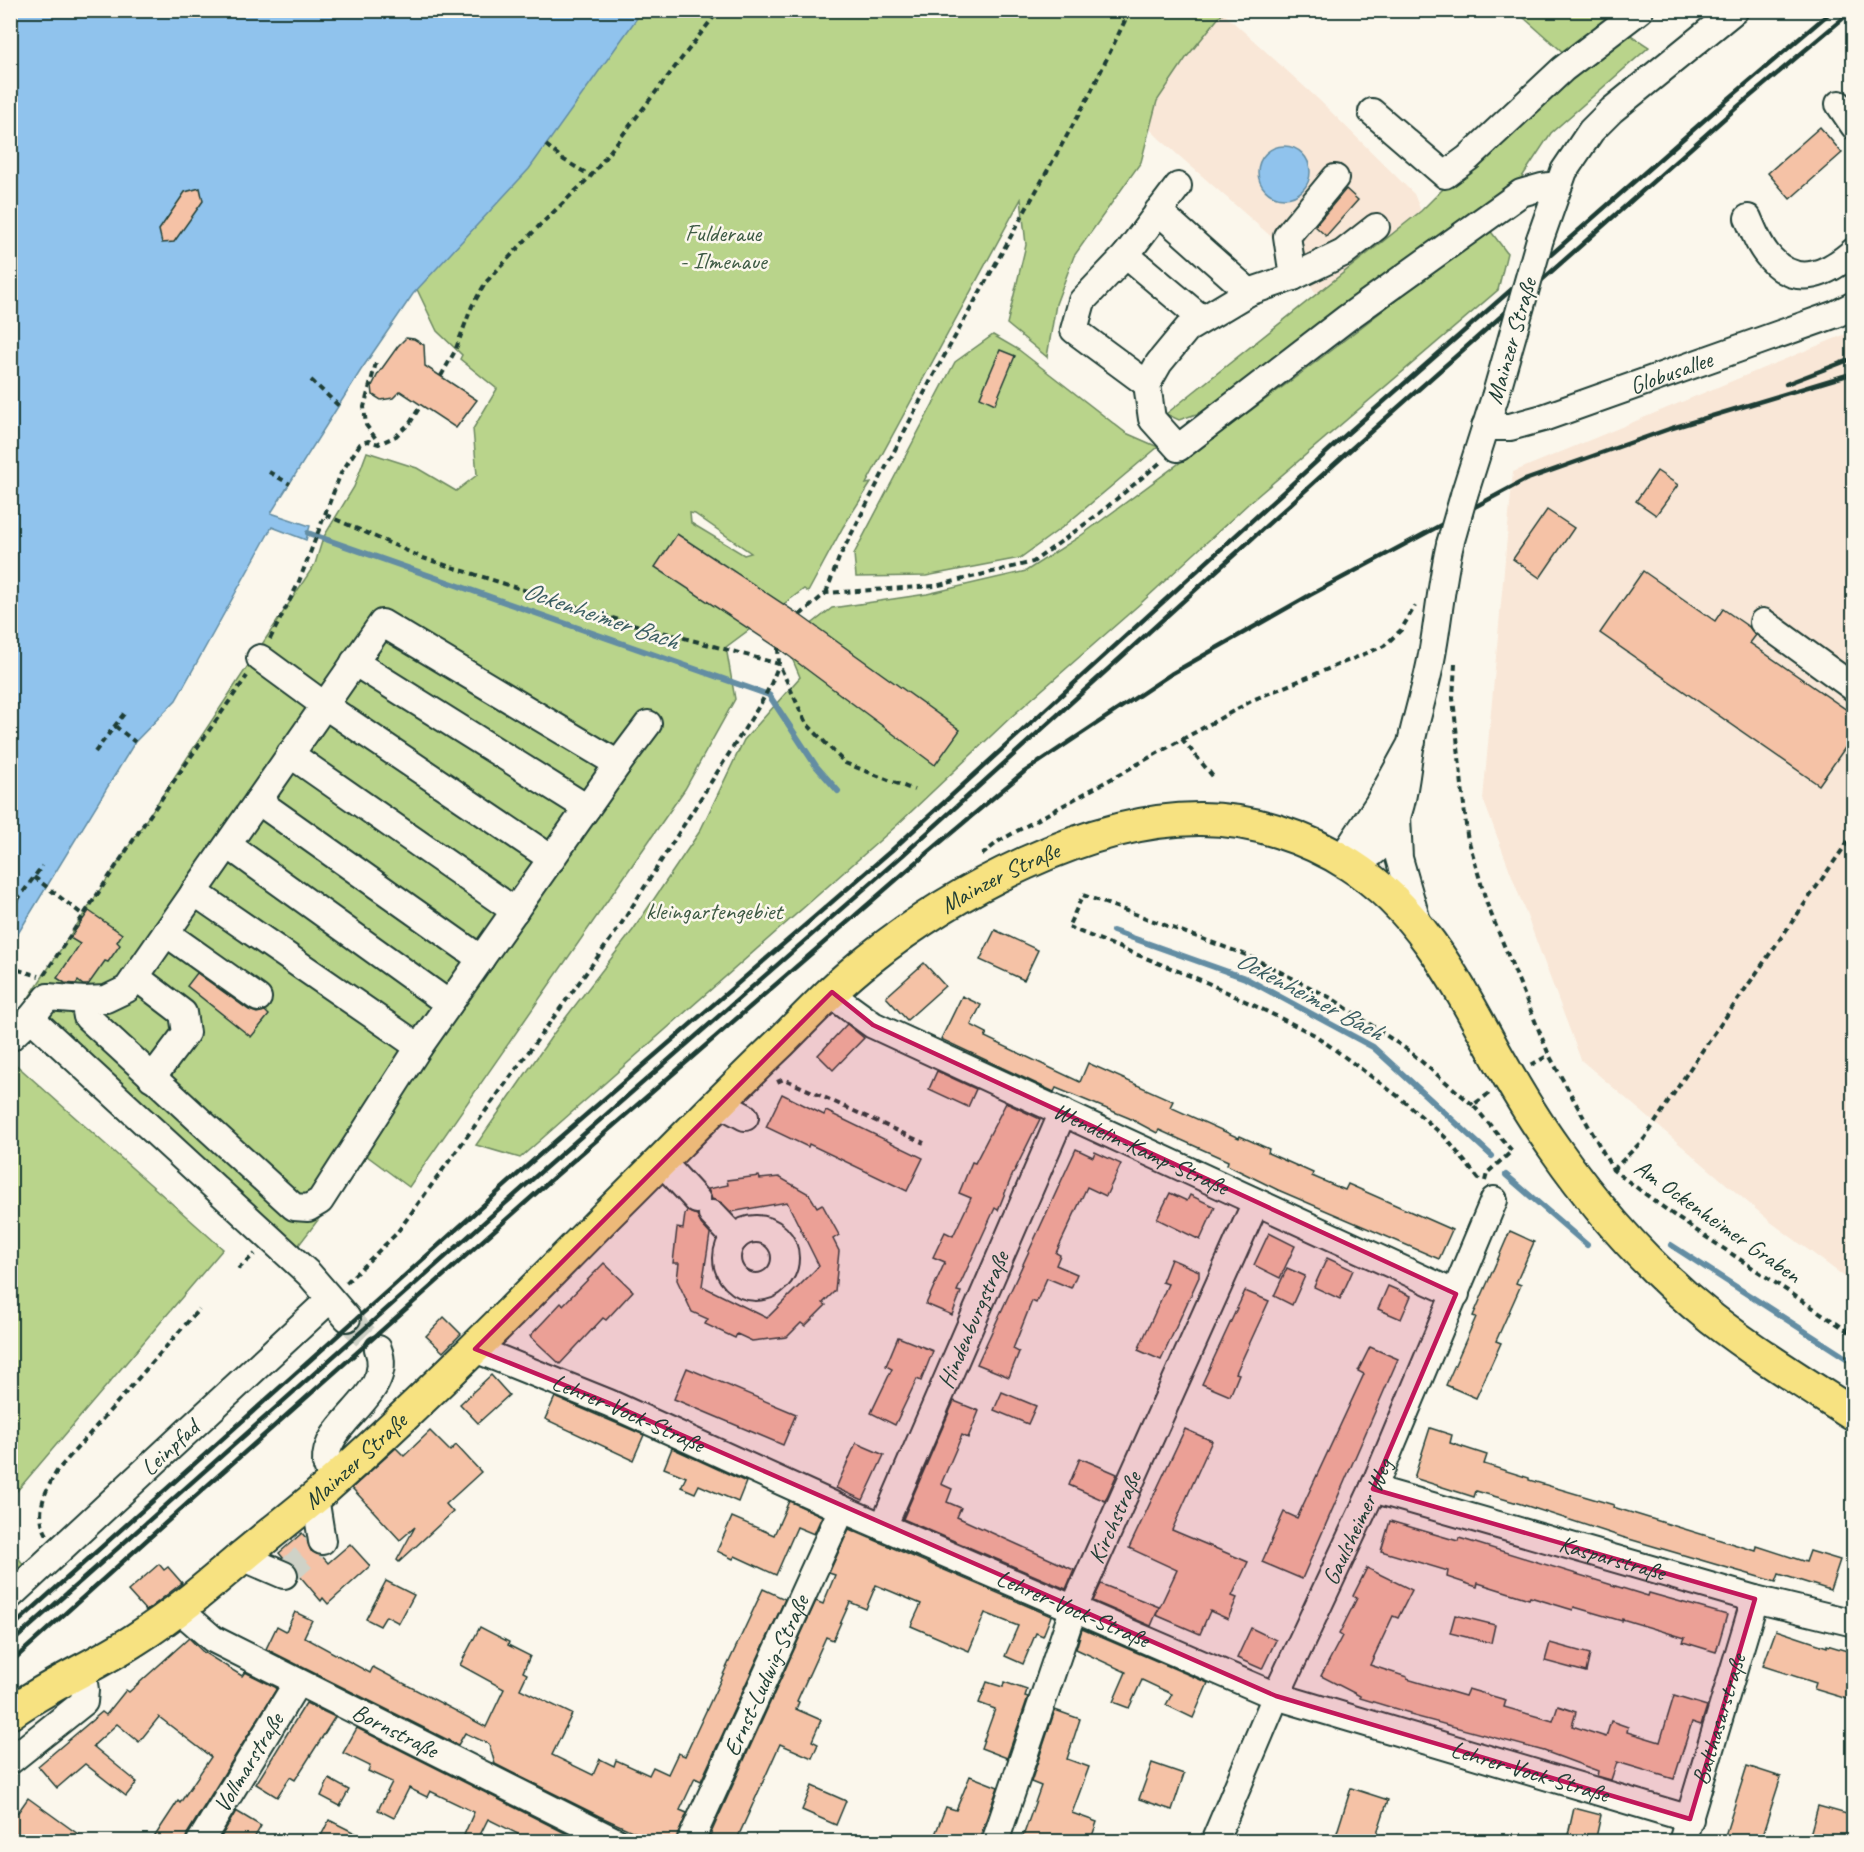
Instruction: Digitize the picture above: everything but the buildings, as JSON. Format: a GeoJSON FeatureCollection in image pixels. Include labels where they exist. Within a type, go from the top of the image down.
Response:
{"type":"FeatureCollection","features":[{"type":"Feature","properties":{"kind":"main road","name":"Mainzer Straße"},"geometry":{"type":"LineString","coordinates":[[10,1713],[82,1669],[131,1643],[182,1608],[325,1489],[475,1349],[662,1161],[732,1110],[832,992],[869,959],[927,918],[966,894],[1043,856],[1073,844],[1146,824],[1172,820],[1238,822],[1288,836],[1343,860]]}},
{"type":"Feature","properties":{"kind":"main road"},"geometry":{"type":"LineString","coordinates":[[1343,860],[1388,893],[1419,928],[1456,980],[1501,1063],[1555,1149],[1592,1199],[1636,1249],[1711,1318],[1854,1415]]}},
{"type":"Feature","properties":{"kind":"street"},"geometry":{"type":"LineString","coordinates":[[1372,112],[1445,175],[1468,158],[1563,69],[1640,10]]}},
{"type":"Feature","properties":{"kind":"street","name":"Mainzer Straße"},"geometry":{"type":"LineString","coordinates":[[1412,742],[1378,804],[1343,860],[1353,862],[1370,856],[1385,840],[1397,817],[1433,649],[1443,574],[1450,544],[1558,185],[1591,130],[1612,110],[1735,10]]}},
{"type":"Feature","properties":{"kind":"street"},"geometry":{"type":"LineString","coordinates":[[1839,104],[1854,126]]}},
{"type":"Feature","properties":{"kind":"street"},"geometry":{"type":"LineString","coordinates":[[1293,277],[1287,236],[1335,178]]}},
{"type":"Feature","properties":{"kind":"street"},"geometry":{"type":"LineString","coordinates":[[1376,227],[1343,253],[1293,277],[1249,292],[1187,329],[1159,363],[1147,384],[1152,419],[1178,448],[1347,318],[1521,193],[1558,185]]}},
{"type":"Feature","properties":{"kind":"street"},"geometry":{"type":"LineString","coordinates":[[1147,384],[1074,330],[1082,301],[1126,255],[1178,186]]}},
{"type":"Feature","properties":{"kind":"street"},"geometry":{"type":"LineString","coordinates":[[1158,211],[1249,292]]}},
{"type":"Feature","properties":{"kind":"street"},"geometry":{"type":"LineString","coordinates":[[1748,218],[1770,258],[1788,272],[1813,276],[1837,266],[1854,251]]}},
{"type":"Feature","properties":{"kind":"street"},"geometry":{"type":"LineString","coordinates":[[1126,255],[1202,320]]}},
{"type":"Feature","properties":{"kind":"street","name":"Globusallee"},"geometry":{"type":"LineString","coordinates":[[1485,427],[1510,427],[1543,418],[1836,315],[1854,305]]}},
{"type":"Feature","properties":{"kind":"street"},"geometry":{"type":"LineString","coordinates":[[1763,622],[1854,688]]}},
{"type":"Feature","properties":{"kind":"street"},"geometry":{"type":"LineString","coordinates":[[10,1038],[31,1018],[48,997],[106,999],[127,989],[382,623],[618,764]]}},
{"type":"Feature","properties":{"kind":"street"},"geometry":{"type":"LineString","coordinates":[[260,658],[324,705],[552,859]]}},
{"type":"Feature","properties":{"kind":"street"},"geometry":{"type":"LineString","coordinates":[[354,662],[587,808]]}},
{"type":"Feature","properties":{"kind":"street"},"geometry":{"type":"LineString","coordinates":[[84,1000],[87,1017],[152,1078],[294,1208],[308,1208],[320,1201],[419,1047],[648,724]]}},
{"type":"Feature","properties":{"kind":"street"},"geometry":{"type":"LineString","coordinates":[[290,754],[515,911]]}},
{"type":"Feature","properties":{"kind":"street"},"geometry":{"type":"LineString","coordinates":[[258,801],[481,958]]}},
{"type":"Feature","properties":{"kind":"street"},"geometry":{"type":"LineString","coordinates":[[1397,817],[1399,858],[1419,928]]}},
{"type":"Feature","properties":{"kind":"street"},"geometry":{"type":"LineString","coordinates":[[228,845],[449,1004]]}},
{"type":"Feature","properties":{"kind":"street"},"geometry":{"type":"LineString","coordinates":[[195,892],[419,1047]]}},
{"type":"Feature","properties":{"kind":"street"},"geometry":{"type":"LineString","coordinates":[[166,933],[258,998]]}},
{"type":"Feature","properties":{"kind":"street"},"geometry":{"type":"LineString","coordinates":[[136,977],[183,1013],[186,1033],[152,1078]]}},
{"type":"Feature","properties":{"kind":"street","name":"Wendelin-Kamp-Straße"},"geometry":{"type":"LineString","coordinates":[[832,992],[840,1001],[873,1025],[1456,1294]]}},
{"type":"Feature","properties":{"kind":"street"},"geometry":{"type":"LineString","coordinates":[[31,1018],[309,1274],[347,1318]]}},
{"type":"Feature","properties":{"kind":"street","name":"Hindenburgstraße"},"geometry":{"type":"LineString","coordinates":[[883,1527],[1063,1112]]}},
{"type":"Feature","properties":{"kind":"street"},"geometry":{"type":"LineString","coordinates":[[662,1161],[735,1238]]}},
{"type":"Feature","properties":{"kind":"street","name":"Gaulsheimer Weg"},"geometry":{"type":"LineString","coordinates":[[1214,1842],[1276,1696],[1373,1489],[1456,1294],[1489,1193]]}},
{"type":"Feature","properties":{"kind":"street","name":"Kirchstraße"},"geometry":{"type":"LineString","coordinates":[[995,1842],[1073,1610],[1256,1202]]}},
{"type":"Feature","properties":{"kind":"street","name":"Leinpfad"},"geometry":{"type":"LineString","coordinates":[[10,1596],[58,1554],[330,1299]]}},
{"type":"Feature","properties":{"kind":"street"},"geometry":{"type":"LineString","coordinates":[[322,1541],[328,1447],[380,1376],[382,1360],[378,1349]]}},
{"type":"Feature","properties":{"kind":"street","name":"Lehrer-Vock-Straße"},"geometry":{"type":"LineString","coordinates":[[475,1349],[609,1403],[842,1509],[1276,1696],[1686,1830]]}},
{"type":"Feature","properties":{"kind":"street","name":"Kasparstraße"},"geometry":{"type":"LineString","coordinates":[[1373,1489],[1755,1599],[1854,1623]]}},
{"type":"Feature","properties":{"kind":"street","name":"Ernst-Ludwig-Straße"},"geometry":{"type":"LineString","coordinates":[[690,1842],[842,1509]]}},
{"type":"Feature","properties":{"kind":"street"},"geometry":{"type":"LineString","coordinates":[[242,1557],[284,1575]]}},
{"type":"Feature","properties":{"kind":"street","name":"Balthasarstraße"},"geometry":{"type":"LineString","coordinates":[[1686,1830],[1755,1599]]}},
{"type":"Feature","properties":{"kind":"street","name":"Bornstraße"},"geometry":{"type":"LineString","coordinates":[[182,1608],[213,1639],[617,1842]]}},
{"type":"Feature","properties":{"kind":"street"},"geometry":{"type":"LineString","coordinates":[[10,1761],[84,1702],[82,1669]]}},
{"type":"Feature","properties":{"kind":"street","name":"Vollmarstraße"},"geometry":{"type":"LineString","coordinates":[[200,1842],[297,1683]]}},
{"type":"Feature","properties":{"kind":"path"},"geometry":{"type":"LineString","coordinates":[[441,376],[472,306],[486,282],[591,176],[718,10]]}},
{"type":"Feature","properties":{"kind":"path"},"geometry":{"type":"LineString","coordinates":[[800,615],[826,593],[839,558],[932,378],[1089,96],[1130,10]]}},
{"type":"Feature","properties":{"kind":"path"},"geometry":{"type":"LineString","coordinates":[[546,146],[591,176]]}},
{"type":"Feature","properties":{"kind":"path"},"geometry":{"type":"LineString","coordinates":[[376,363],[364,407],[366,425],[379,444]]}},
{"type":"Feature","properties":{"kind":"path"},"geometry":{"type":"LineString","coordinates":[[311,380],[339,406]]}},
{"type":"Feature","properties":{"kind":"path"},"geometry":{"type":"LineString","coordinates":[[10,975],[15,969],[42,978],[146,821],[260,658],[298,584],[341,473],[360,444],[368,441],[379,444],[396,436],[410,423],[421,405]]}},
{"type":"Feature","properties":{"kind":"path"},"geometry":{"type":"LineString","coordinates":[[826,593],[935,586],[1033,562],[1096,516],[1178,448]]}},
{"type":"Feature","properties":{"kind":"path"},"geometry":{"type":"LineString","coordinates":[[269,472],[290,484]]}},
{"type":"Feature","properties":{"kind":"path"},"geometry":{"type":"LineString","coordinates":[[326,515],[434,561],[621,621],[779,663]]}},
{"type":"Feature","properties":{"kind":"path"},"geometry":{"type":"LineString","coordinates":[[778,648],[779,663],[806,723],[845,763],[914,790]]}},
{"type":"Feature","properties":{"kind":"path"},"geometry":{"type":"LineString","coordinates":[[330,1299],[396,1234],[618,929],[761,703],[779,663]]}},
{"type":"Feature","properties":{"kind":"path","name":"Am Ockenheimer Graben"},"geometry":{"type":"LineString","coordinates":[[1455,663],[1453,698],[1467,835],[1487,904],[1549,1055],[1613,1170],[1679,1219],[1854,1335]]}},
{"type":"Feature","properties":{"kind":"path"},"geometry":{"type":"LineString","coordinates":[[95,752],[126,711]]}},
{"type":"Feature","properties":{"kind":"path"},"geometry":{"type":"LineString","coordinates":[[115,726],[135,742]]}},
{"type":"Feature","properties":{"kind":"path"},"geometry":{"type":"LineString","coordinates":[[1182,739],[1215,779]]}},
{"type":"Feature","properties":{"kind":"path"},"geometry":{"type":"LineString","coordinates":[[1613,1170],[1645,1138],[1693,1064],[1854,833]]}},
{"type":"Feature","properties":{"kind":"path"},"geometry":{"type":"LineString","coordinates":[[11,909],[42,866]]}},
{"type":"Feature","properties":{"kind":"path"},"geometry":{"type":"LineString","coordinates":[[34,877],[83,915]]}},
{"type":"Feature","properties":{"kind":"path"},"geometry":{"type":"LineString","coordinates":[[1487,1173],[1512,1151],[1473,1105],[1409,1051],[1333,999],[1249,956],[1083,895],[1068,927],[1208,983],[1315,1035],[1399,1097],[1445,1137],[1489,1193]]}},
{"type":"Feature","properties":{"kind":"path"},"geometry":{"type":"LineString","coordinates":[[1528,1066],[1549,1055]]}},
{"type":"Feature","properties":{"kind":"path"},"geometry":{"type":"LineString","coordinates":[[767,1086],[783,1079],[924,1143]]}},
{"type":"Feature","properties":{"kind":"path"},"geometry":{"type":"LineString","coordinates":[[1473,1105],[1494,1091]]}},
{"type":"Feature","properties":{"kind":"path"},"geometry":{"type":"LineString","coordinates":[[58,1554],[43,1528],[41,1508],[46,1490],[57,1471],[199,1309]]}},
{"type":"Feature","properties":{"kind":"highlighted area"},"geometry":{"type":"Polygon","coordinates":[[[832,992],[873,1025],[1456,1294],[1373,1489],[1755,1599],[1690,1819],[1276,1696],[609,1403],[475,1349],[832,992]]]}},
{"type":"Feature","properties":{"kind":"shaded area"},"geometry":{"type":"Polygon","coordinates":[[[1221,11],[1318,99],[1414,194],[1421,211],[1316,294],[1283,247],[1132,112],[1221,11]]]}},
{"type":"Feature","properties":{"kind":"shaded area"},"geometry":{"type":"Polygon","coordinates":[[[1853,331],[1853,1283],[1772,1223],[1581,1060],[1483,799],[1513,472],[1853,331]]]}},
{"type":"Feature","properties":{"kind":"green space","name":"Fulderaue - Ilmenaue"},"geometry":{"type":"Polygon","coordinates":[[[246,11],[1224,11],[1186,58],[1157,101],[1141,162],[1074,256],[1056,304],[1047,357],[1007,324],[1026,245],[1021,199],[866,484],[871,483],[843,527],[808,592],[804,589],[726,647],[735,699],[685,789],[409,1187],[367,1156],[295,1250],[26,1002],[315,564],[323,538],[354,487],[367,452],[417,468],[456,491],[477,475],[473,429],[497,389],[460,359],[462,355],[437,331],[414,283],[246,11]],[[690,513],[691,523],[744,555],[751,553],[695,514],[690,513]]]}},
{"type":"Feature","properties":{"kind":"green space"},"geometry":{"type":"Polygon","coordinates":[[[1516,11],[1621,11],[1564,53],[1516,11]]]}},
{"type":"Feature","properties":{"kind":"green space"},"geometry":{"type":"Polygon","coordinates":[[[1623,30],[1649,47],[1551,133],[1520,180],[1208,410],[1179,420],[1166,414],[1421,211],[1453,179],[1623,30]]]}},
{"type":"Feature","properties":{"kind":"green space","name":"kleingartengebiet"},"geometry":{"type":"Polygon","coordinates":[[[1489,229],[1507,253],[1498,290],[1248,504],[1141,603],[1011,717],[895,827],[520,1158],[476,1145],[554,1033],[633,930],[700,831],[744,740],[800,677],[786,644],[832,608],[927,594],[1026,571],[1079,537],[1300,374],[1489,229]]]}},
{"type":"Feature","properties":{"kind":"green space"},"geometry":{"type":"Polygon","coordinates":[[[993,335],[1019,350],[1126,433],[1158,447],[1064,526],[1020,558],[926,576],[856,577],[854,554],[955,362],[993,335]]]}},
{"type":"Feature","properties":{"kind":"green space"},"geometry":{"type":"Polygon","coordinates":[[[13,1062],[223,1249],[11,1498],[10,1066],[13,1062]]]}},
{"type":"Feature","properties":{"kind":"green space"},"geometry":{"type":"Polygon","coordinates":[[[10,1545],[24,1566],[11,1578],[10,1578],[10,1545]]]}},
{"type":"Feature","properties":{"kind":"water"},"geometry":{"type":"Polygon","coordinates":[[[11,11],[642,11],[529,169],[413,294],[361,370],[271,513],[310,526],[306,540],[272,527],[176,700],[135,742],[11,945],[11,11]]]}},
{"type":"Feature","properties":{"kind":"water"},"geometry":{"type":"Polygon","coordinates":[[[1284,146],[1294,148],[1302,154],[1308,162],[1310,172],[1308,182],[1302,190],[1294,196],[1284,198],[1274,196],[1266,190],[1260,182],[1258,172],[1260,162],[1266,154],[1274,148],[1284,146]]]}},
{"type":"Feature","properties":{"kind":"waterway","name":"Ockenheimer Bach"},"geometry":{"type":"LineString","coordinates":[[308,533],[769,695],[816,766],[838,791]]}},
{"type":"Feature","properties":{"kind":"waterway","name":"Ockenheimer Bach"},"geometry":{"type":"LineString","coordinates":[[1113,931],[1245,978],[1373,1047],[1492,1156]]}},
{"type":"Feature","properties":{"kind":"waterway","name":"Ockenheimer Bach"},"geometry":{"type":"LineString","coordinates":[[1506,1175],[1587,1245]]}},
{"type":"Feature","properties":{"kind":"waterway","name":"Ockenheimer Bach"},"geometry":{"type":"LineString","coordinates":[[1671,1245],[1854,1363]]}},
{"type":"Feature","properties":{"kind":"tunnel"},"geometry":{"type":"LineString","coordinates":[[347,1318],[378,1349]]}},
{"type":"Feature","properties":{"kind":"tunnel"},"geometry":{"type":"LineString","coordinates":[[284,1575],[322,1541]]}},
{"type":"Feature","properties":{"kind":"railway"},"geometry":{"type":"LineString","coordinates":[[10,1629],[536,1158],[892,850],[1340,440],[1833,10]]}},
{"type":"Feature","properties":{"kind":"railway"},"geometry":{"type":"LineString","coordinates":[[10,1644],[544,1169],[904,854],[1350,450],[1735,109],[1853,10]]}},
{"type":"Feature","properties":{"kind":"railway"},"geometry":{"type":"LineString","coordinates":[[1786,384],[1854,358]]}},
{"type":"Feature","properties":{"kind":"railway"},"geometry":{"type":"LineString","coordinates":[[10,1663],[552,1179],[911,867],[1024,772],[1171,674],[1310,595],[1525,480],[1669,429],[1854,373]]}}]}
